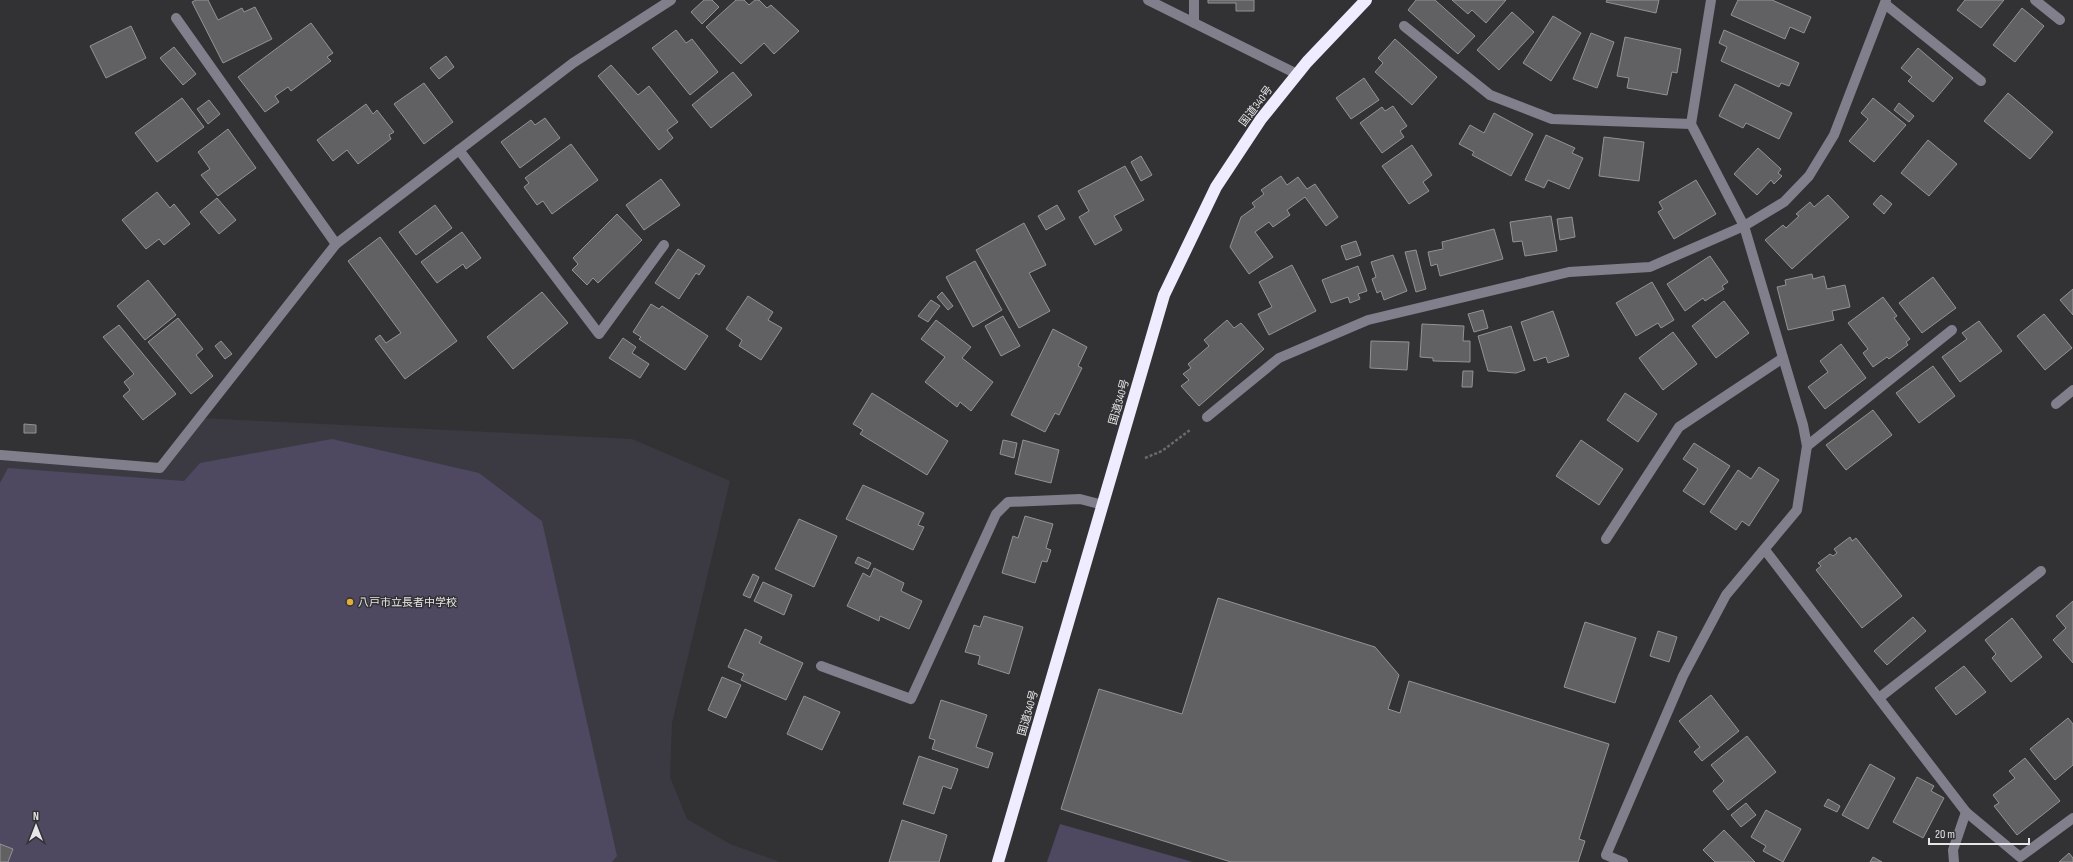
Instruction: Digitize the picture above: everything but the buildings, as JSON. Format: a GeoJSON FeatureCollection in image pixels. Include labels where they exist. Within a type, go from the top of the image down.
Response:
{"type":"FeatureCollection","features":[{"type":"Feature","properties":{"kind":"highway","name":"国道340号"},"geometry":{"type":"LineString","coordinates":[[998,862],[1164,295],[1216,187],[1261,119],[1297,74],[1366,0]]}},
{"type":"Feature","properties":{"kind":"street"},"geometry":{"type":"LineString","coordinates":[[0,456],[160,468],[336,244],[573,63],[671,0]]}},
{"type":"Feature","properties":{"kind":"street"},"geometry":{"type":"LineString","coordinates":[[1148,0],[1297,74]]}},
{"type":"Feature","properties":{"kind":"street"},"geometry":{"type":"LineString","coordinates":[[1194,0],[1194,23]]}},
{"type":"Feature","properties":{"kind":"street"},"geometry":{"type":"LineString","coordinates":[[1623,862],[1606,855],[1682,676],[1726,594],[1765,550],[1797,510],[1807,446],[1744,226],[1691,124],[1712,0]]}},
{"type":"Feature","properties":{"kind":"street"},"geometry":{"type":"LineString","coordinates":[[2035,0],[2060,20]]}},
{"type":"Feature","properties":{"kind":"street"},"geometry":{"type":"LineString","coordinates":[[1207,416],[1279,358],[1368,320],[1570,272],[1650,267],[1744,226],[1784,202],[1809,176],[1834,135],[1885,2],[1981,81]]}},
{"type":"Feature","properties":{"kind":"street"},"geometry":{"type":"LineString","coordinates":[[176,18],[336,244]]}},
{"type":"Feature","properties":{"kind":"street"},"geometry":{"type":"LineString","coordinates":[[1404,26],[1490,96],[1552,119],[1691,124]]}},
{"type":"Feature","properties":{"kind":"street"},"geometry":{"type":"LineString","coordinates":[[459,150],[599,334],[664,245]]}},
{"type":"Feature","properties":{"kind":"street"},"geometry":{"type":"LineString","coordinates":[[1807,446],[1952,330]]}},
{"type":"Feature","properties":{"kind":"street"},"geometry":{"type":"LineString","coordinates":[[1606,539],[1679,427],[1783,358]]}},
{"type":"Feature","properties":{"kind":"street"},"geometry":{"type":"LineString","coordinates":[[2056,404],[2073,390]]}},
{"type":"Feature","properties":{"kind":"street"},"geometry":{"type":"LineString","coordinates":[[822,666],[911,699],[996,514],[1008,502],[1080,499],[1103,505]]}},
{"type":"Feature","properties":{"kind":"street"},"geometry":{"type":"LineString","coordinates":[[1765,550],[1966,812],[2020,857],[2073,818]]}},
{"type":"Feature","properties":{"kind":"street"},"geometry":{"type":"LineString","coordinates":[[1879,698],[2041,571]]}},
{"type":"Feature","properties":{"kind":"street"},"geometry":{"type":"LineString","coordinates":[[1954,862],[1954,850],[1966,812]]}},
{"type":"Feature","properties":{"kind":"path"},"geometry":{"type":"LineString","coordinates":[[1145,458],[1162,451],[1207,416]]}},
{"type":"Feature","properties":{"kind":"shaded area","name":"八戸市立長者中学校"},"geometry":{"type":"Polygon","coordinates":[[[199,418],[632,439],[730,481],[672,723],[670,777],[687,819],[730,844],[780,862],[0,862],[0,457],[160,468],[199,418]]]}},
{"type":"Feature","properties":{"kind":"shaded area","name":"八戸市立長者中学校"},"geometry":{"type":"Polygon","coordinates":[[[332,439],[479,473],[542,521],[617,856],[612,862],[0,862],[0,483],[8,468],[184,481],[200,463],[332,439]]]}},
{"type":"Feature","properties":{"kind":"shaded area"},"geometry":{"type":"Polygon","coordinates":[[[1060,824],[1193,862],[1047,862],[1060,824]]]}},
{"type":"Feature","properties":{"kind":"place","name":"八戸市立長者中学校"},"geometry":{"type":"Point","coordinates":[350,602]}}]}
